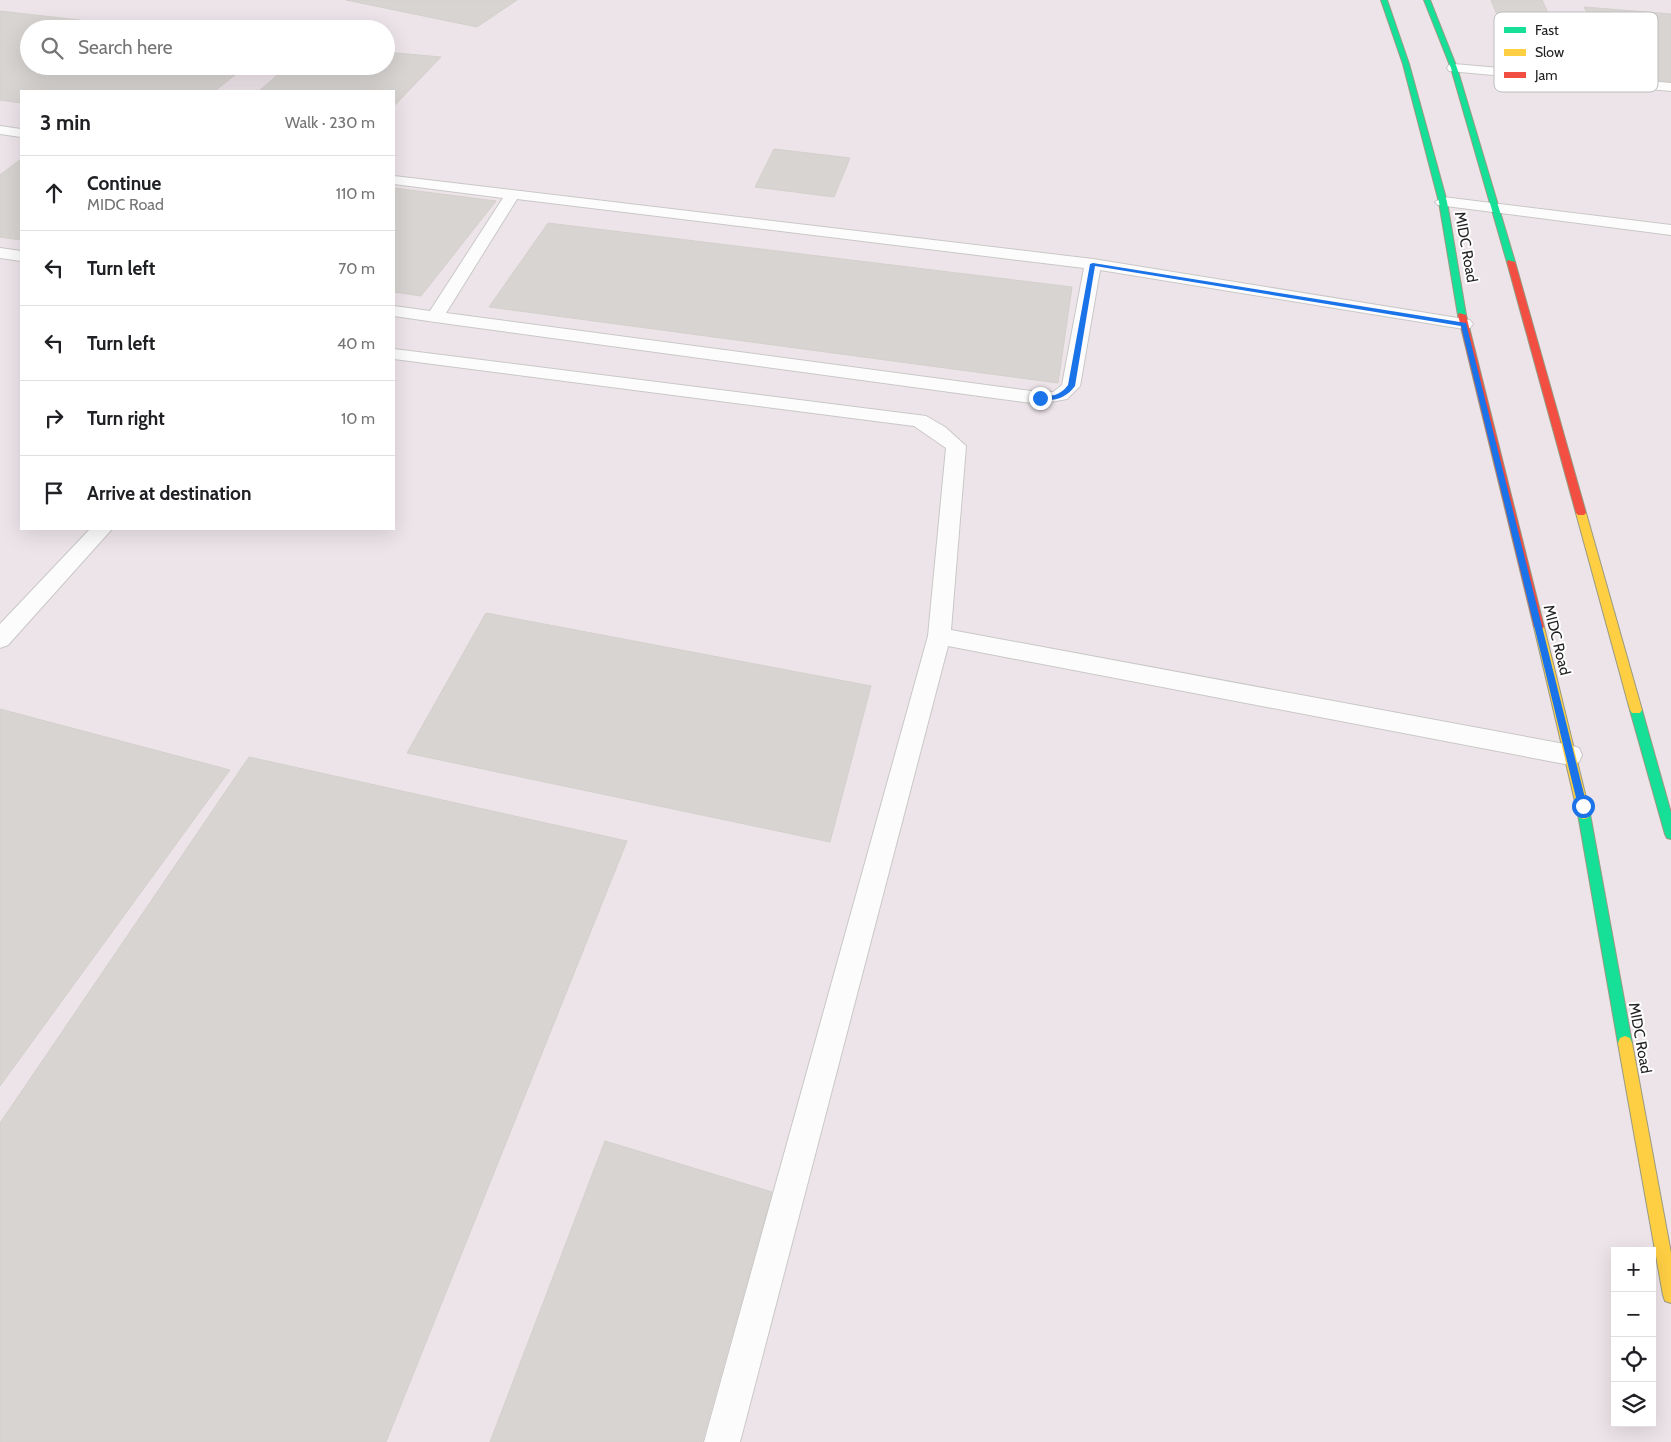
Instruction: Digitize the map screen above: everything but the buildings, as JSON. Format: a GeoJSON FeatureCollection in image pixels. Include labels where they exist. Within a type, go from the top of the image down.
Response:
{"type":"FeatureCollection","features":[{"type":"Feature","properties":{"kind":"main road","name":"MIDC Road"},"geometry":{"type":"LineString","coordinates":[[1384,0],[1406,64],[1443,202],[1464,324],[1583,806],[1671,1295]]}},
{"type":"Feature","properties":{"kind":"main road"},"geometry":{"type":"LineString","coordinates":[[1427,0],[1454,68],[1496,209],[1668,807],[1671,834]]}},
{"type":"Feature","properties":{"kind":"lane"},"geometry":{"type":"LineString","coordinates":[[1454,68],[1494,72]]}},
{"type":"Feature","properties":{"kind":"lane"},"geometry":{"type":"LineString","coordinates":[[1658,86],[1671,87]]}},
{"type":"Feature","properties":{"kind":"lane"},"geometry":{"type":"LineString","coordinates":[[0,130],[20,133]]}},
{"type":"Feature","properties":{"kind":"lane"},"geometry":{"type":"LineString","coordinates":[[395,180],[1093,264],[1464,324]]}},
{"type":"Feature","properties":{"kind":"lane"},"geometry":{"type":"LineString","coordinates":[[435,317],[512,195]]}},
{"type":"Feature","properties":{"kind":"lane"},"geometry":{"type":"LineString","coordinates":[[1443,202],[1671,230]]}},
{"type":"Feature","properties":{"kind":"lane"},"geometry":{"type":"LineString","coordinates":[[0,253],[20,256]]}},
{"type":"Feature","properties":{"kind":"lane"},"geometry":{"type":"LineString","coordinates":[[395,311],[1040,398],[1057,398],[1065,394],[1071,386],[1093,264]]}},
{"type":"Feature","properties":{"kind":"lane"},"geometry":{"type":"LineString","coordinates":[[395,354],[918,420],[938,430],[956,446],[939,636],[722,1442]]}},
{"type":"Feature","properties":{"kind":"lane"},"geometry":{"type":"LineString","coordinates":[[0,639],[101,530]]}},
{"type":"Feature","properties":{"kind":"lane"},"geometry":{"type":"LineString","coordinates":[[939,636],[1570,755]]}},
{"type":"Feature","properties":{"kind":"shaded area"},"geometry":{"type":"Polygon","coordinates":[[[0,0],[1671,0],[1671,1442],[0,1442],[0,0]]]}},
{"type":"Feature","properties":{"kind":"traffic: fast"},"geometry":{"type":"LineString","coordinates":[[1384,0],[1406,64],[1443,202],[1462,315]]}},
{"type":"Feature","properties":{"kind":"traffic: fast"},"geometry":{"type":"LineString","coordinates":[[1427,0],[1454,68],[1511,262]]}},
{"type":"Feature","properties":{"kind":"traffic: fast"},"geometry":{"type":"LineString","coordinates":[[1636,710],[1671,834]]}},
{"type":"Feature","properties":{"kind":"traffic: fast"},"geometry":{"type":"LineString","coordinates":[[1584,814],[1625,1043]]}},
{"type":"Feature","properties":{"kind":"traffic: slow"},"geometry":{"type":"LineString","coordinates":[[1581,513],[1636,710]]}},
{"type":"Feature","properties":{"kind":"traffic: slow"},"geometry":{"type":"LineString","coordinates":[[1539,627],[1584,814]]}},
{"type":"Feature","properties":{"kind":"traffic: slow"},"geometry":{"type":"LineString","coordinates":[[1625,1043],[1671,1295]]}},
{"type":"Feature","properties":{"kind":"traffic: jam"},"geometry":{"type":"LineString","coordinates":[[1511,262],[1581,513]]}},
{"type":"Feature","properties":{"kind":"traffic: jam"},"geometry":{"type":"LineString","coordinates":[[1462,315],[1539,627]]}},
{"type":"Feature","properties":{"kind":"route"},"geometry":{"type":"LineString","coordinates":[[1040,398],[1057,398],[1065,394],[1071,386],[1093,264],[1464,324],[1583,806]]}}]}
